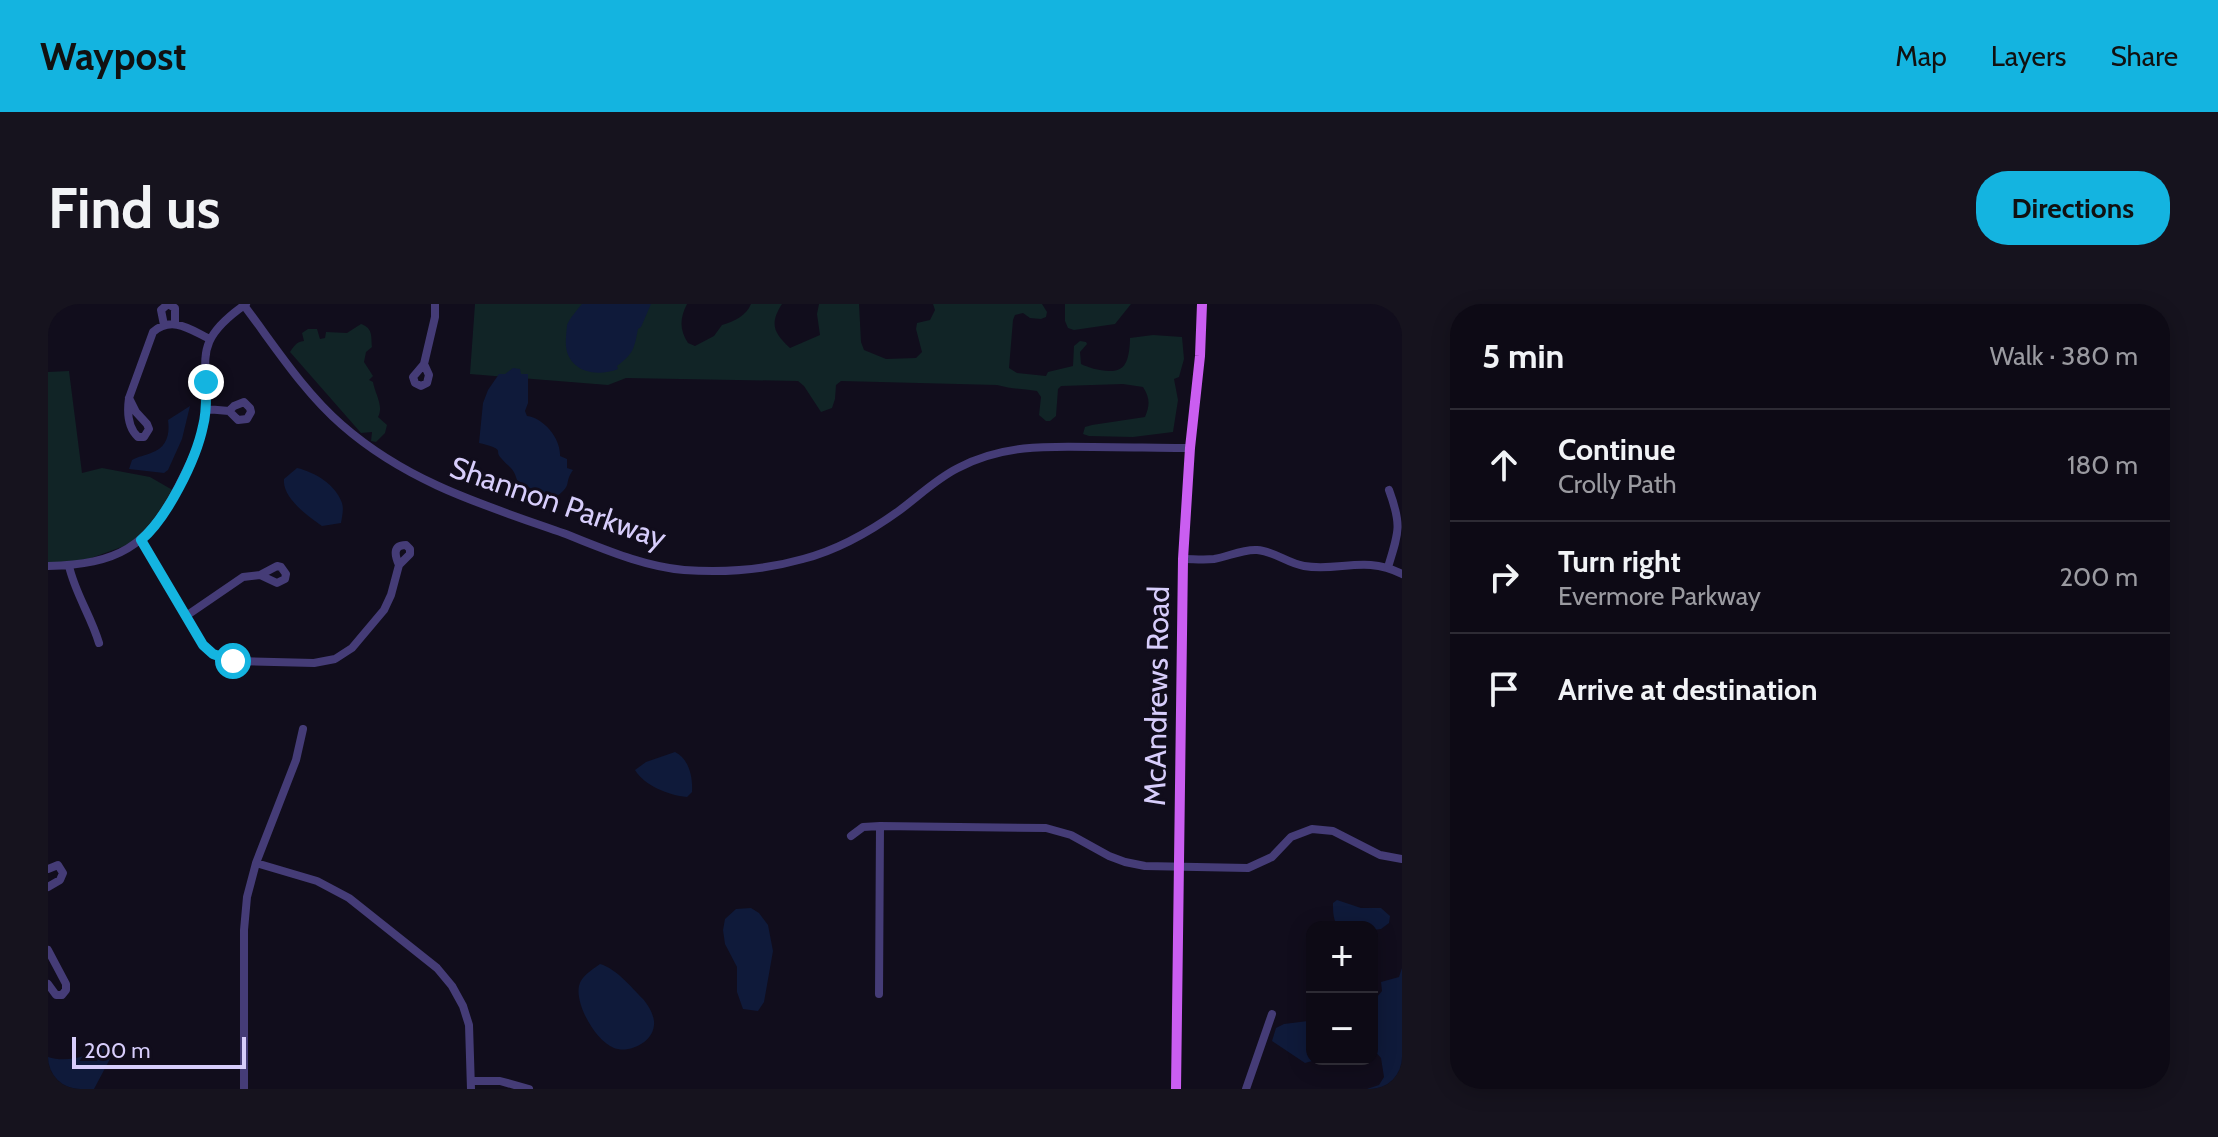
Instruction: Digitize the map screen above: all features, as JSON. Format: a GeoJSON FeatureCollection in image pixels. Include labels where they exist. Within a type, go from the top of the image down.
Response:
{"type":"FeatureCollection","features":[{"type":"Feature","properties":{"kind":"main road","name":"McAndrews Road"},"geometry":{"type":"LineString","coordinates":[[1176,1089],[1183,559],[1202,304]]}},
{"type":"Feature","properties":{"kind":"street"},"geometry":{"type":"LineString","coordinates":[[164,325],[161,310],[168,304],[175,308],[175,324]]}},
{"type":"Feature","properties":{"kind":"street"},"geometry":{"type":"LineString","coordinates":[[424,364],[435,304]]}},
{"type":"Feature","properties":{"kind":"street"},"geometry":{"type":"LineString","coordinates":[[48,566],[69,566],[107,558],[127,550],[151,531],[166,511],[201,437],[206,409],[204,360],[210,339],[219,326],[244,305]]}},
{"type":"Feature","properties":{"kind":"street","name":"Shannon Parkway"},"geometry":{"type":"LineString","coordinates":[[244,305],[310,393],[375,452],[412,475],[446,491],[640,562],[681,570],[723,572],[806,558],[873,528],[957,468],[980,457],[1008,450],[1042,446],[1190,448]]}},
{"type":"Feature","properties":{"kind":"street"},"geometry":{"type":"LineString","coordinates":[[129,398],[153,332],[164,325],[175,324],[210,339]]}},
{"type":"Feature","properties":{"kind":"street"},"geometry":{"type":"LineString","coordinates":[[206,409],[229,411]]}},
{"type":"Feature","properties":{"kind":"street"},"geometry":{"type":"LineString","coordinates":[[1388,567],[1399,527],[1389,490]]}},
{"type":"Feature","properties":{"kind":"street"},"geometry":{"type":"LineString","coordinates":[[141,540],[203,645],[226,660],[239,662],[328,661],[342,656],[384,610],[399,565]]}},
{"type":"Feature","properties":{"kind":"street"},"geometry":{"type":"LineString","coordinates":[[1183,559],[1215,559],[1255,550],[1270,552],[1307,567],[1370,564],[1388,567],[1402,574]]}},
{"type":"Feature","properties":{"kind":"street"},"geometry":{"type":"LineString","coordinates":[[69,566],[74,588],[89,614],[99,643]]}},
{"type":"Feature","properties":{"kind":"street"},"geometry":{"type":"LineString","coordinates":[[186,616],[238,580],[260,575]]}},
{"type":"Feature","properties":{"kind":"street"},"geometry":{"type":"LineString","coordinates":[[244,1089],[244,930],[247,897],[256,863],[296,760],[303,729]]}},
{"type":"Feature","properties":{"kind":"street"},"geometry":{"type":"LineString","coordinates":[[879,994],[880,826]]}},
{"type":"Feature","properties":{"kind":"street"},"geometry":{"type":"LineString","coordinates":[[851,836],[863,827],[880,826],[1046,828],[1071,835],[1125,862],[1145,866],[1248,868],[1272,857],[1291,837],[1312,829],[1333,831],[1380,855],[1402,859]]}},
{"type":"Feature","properties":{"kind":"street"},"geometry":{"type":"LineString","coordinates":[[256,863],[317,881],[349,898],[437,968],[452,986],[469,1025],[471,1085],[500,1081],[529,1089]]}},
{"type":"Feature","properties":{"kind":"street"},"geometry":{"type":"LineString","coordinates":[[48,869],[58,865],[63,873],[60,880],[48,887]]}},
{"type":"Feature","properties":{"kind":"street"},"geometry":{"type":"LineString","coordinates":[[48,950],[51,963],[66,984],[66,990],[62,995],[56,995],[48,984]]}},
{"type":"Feature","properties":{"kind":"street"},"geometry":{"type":"LineString","coordinates":[[1246,1089],[1272,1014]]}},
{"type":"Feature","properties":{"kind":"green space"},"geometry":{"type":"Polygon","coordinates":[[[475,304],[687,304],[682,328],[688,343],[695,346],[714,336],[722,325],[743,315],[751,304],[782,304],[775,328],[790,348],[820,335],[819,304],[859,304],[864,350],[886,359],[916,358],[922,352],[917,323],[930,320],[935,310],[933,304],[1042,304],[1047,312],[1046,317],[1030,318],[1023,313],[1015,315],[1013,320],[1009,368],[1017,373],[1046,376],[1048,372],[1073,366],[1074,346],[1080,341],[1087,344],[1080,352],[1081,364],[1097,370],[1122,368],[1130,338],[1153,335],[1182,337],[1184,359],[1179,377],[1174,379],[1178,400],[1173,432],[1133,437],[1089,436],[1083,434],[1085,427],[1145,417],[1148,402],[1143,387],[1123,384],[1061,386],[1058,389],[1056,416],[1046,421],[1039,415],[1041,397],[1037,391],[997,385],[841,381],[836,385],[832,408],[821,412],[798,381],[626,378],[608,385],[470,374],[475,304]]]}},
{"type":"Feature","properties":{"kind":"green space"},"geometry":{"type":"Polygon","coordinates":[[[1065,304],[1131,304],[1115,324],[1074,330],[1068,328],[1065,321],[1065,304]]]}},
{"type":"Feature","properties":{"kind":"green space"},"geometry":{"type":"Polygon","coordinates":[[[361,324],[371,333],[372,347],[366,352],[364,362],[373,376],[369,380],[373,382],[380,404],[378,417],[387,425],[385,433],[376,442],[371,441],[372,432],[361,433],[290,352],[297,343],[304,341],[302,333],[308,329],[317,329],[320,339],[325,338],[326,332],[347,333],[361,324]]]}},
{"type":"Feature","properties":{"kind":"green space"},"geometry":{"type":"Polygon","coordinates":[[[69,371],[82,473],[102,468],[150,477],[176,492],[141,540],[69,566],[48,566],[48,372],[69,371]]]}},
{"type":"Feature","properties":{"kind":"water"},"geometry":{"type":"Polygon","coordinates":[[[582,304],[651,304],[638,329],[632,350],[617,366],[618,369],[589,372],[574,364],[569,357],[566,349],[567,325],[582,304]]]}},
{"type":"Feature","properties":{"kind":"water"},"geometry":{"type":"Polygon","coordinates":[[[513,368],[520,369],[521,374],[528,374],[527,416],[550,430],[558,443],[560,456],[567,459],[567,468],[573,470],[566,487],[554,498],[543,496],[517,480],[497,449],[479,443],[483,403],[488,390],[499,374],[513,368]]]}},
{"type":"Feature","properties":{"kind":"water"},"geometry":{"type":"Polygon","coordinates":[[[190,406],[182,439],[168,470],[164,473],[129,469],[132,460],[161,448],[168,435],[168,420],[190,406]]]}},
{"type":"Feature","properties":{"kind":"water"},"geometry":{"type":"Polygon","coordinates":[[[297,468],[318,476],[335,490],[343,505],[341,523],[322,526],[291,500],[284,479],[297,468]]]}},
{"type":"Feature","properties":{"kind":"water"},"geometry":{"type":"Polygon","coordinates":[[[675,752],[684,759],[691,775],[692,792],[687,797],[658,789],[635,770],[646,762],[675,752]]]}},
{"type":"Feature","properties":{"kind":"water"},"geometry":{"type":"Polygon","coordinates":[[[1337,900],[1361,908],[1381,908],[1390,916],[1389,923],[1378,929],[1378,921],[1336,921],[1333,903],[1337,900]]]}},
{"type":"Feature","properties":{"kind":"water"},"geometry":{"type":"Polygon","coordinates":[[[751,908],[768,925],[773,951],[764,1002],[758,1011],[743,1009],[737,992],[737,967],[725,944],[723,930],[725,919],[736,909],[751,908]]]}},
{"type":"Feature","properties":{"kind":"water"},"geometry":{"type":"Polygon","coordinates":[[[600,964],[623,979],[651,1012],[654,1028],[641,1044],[627,1049],[614,1048],[600,1038],[584,1012],[580,1003],[580,982],[600,964]]]}},
{"type":"Feature","properties":{"kind":"water"},"geometry":{"type":"Polygon","coordinates":[[[1402,968],[1402,1089],[1367,1089],[1379,1085],[1384,1077],[1378,1055],[1378,996],[1382,991],[1381,982],[1399,977],[1402,968]]]}},
{"type":"Feature","properties":{"kind":"water"},"geometry":{"type":"Polygon","coordinates":[[[1306,1021],[1306,1063],[1272,1041],[1276,1028],[1306,1021]]]}},
{"type":"Feature","properties":{"kind":"water"},"geometry":{"type":"Polygon","coordinates":[[[103,1045],[110,1045],[112,1055],[94,1089],[48,1089],[48,1057],[77,1058],[103,1045]]]}},
{"type":"Feature","properties":{"kind":"route"},"geometry":{"type":"LineString","coordinates":[[206,382],[204,423],[194,457],[166,511],[141,540],[203,645],[213,654],[233,661]]}}]}
